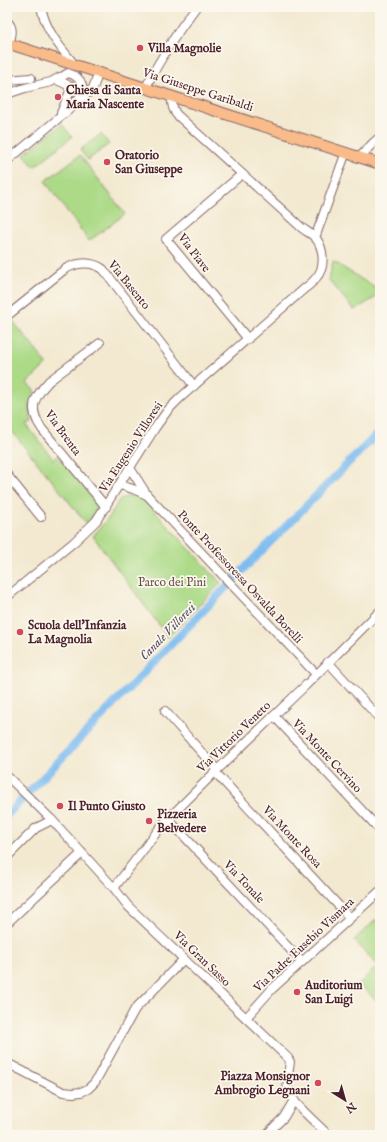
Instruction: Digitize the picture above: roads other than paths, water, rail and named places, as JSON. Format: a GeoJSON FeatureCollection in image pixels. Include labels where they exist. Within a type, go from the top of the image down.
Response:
{"type":"FeatureCollection","features":[{"type":"Feature","properties":{"kind":"main road","name":"Via Giuseppe Garibaldi"},"geometry":{"type":"LineString","coordinates":[[8,43],[380,164]]}},
{"type":"Feature","properties":{"kind":"street"},"geometry":{"type":"LineString","coordinates":[[7,94],[53,81],[75,65],[49,31],[41,7]]}},
{"type":"Feature","properties":{"kind":"street"},"geometry":{"type":"LineString","coordinates":[[146,87],[155,69],[196,7]]}},
{"type":"Feature","properties":{"kind":"street"},"geometry":{"type":"LineString","coordinates":[[7,21],[11,25],[12,31],[8,43]]}},
{"type":"Feature","properties":{"kind":"street"},"geometry":{"type":"LineString","coordinates":[[7,161],[83,98],[93,88],[99,72]]}},
{"type":"Feature","properties":{"kind":"street"},"geometry":{"type":"LineString","coordinates":[[68,73],[74,75],[82,83],[82,94],[60,113],[71,88],[69,88],[70,86],[57,80],[68,73]]}},
{"type":"Feature","properties":{"kind":"street"},"geometry":{"type":"LineString","coordinates":[[7,80],[31,78]]}},
{"type":"Feature","properties":{"kind":"street","name":"Via Eugenio Villoresi"},"geometry":{"type":"LineString","coordinates":[[7,596],[86,532],[96,521],[168,410],[317,277],[321,269],[323,260],[322,251],[315,238],[176,114],[173,108],[171,96]]}},
{"type":"Feature","properties":{"kind":"street"},"geometry":{"type":"LineString","coordinates":[[360,157],[380,137]]}},
{"type":"Feature","properties":{"kind":"street"},"geometry":{"type":"LineString","coordinates":[[315,238],[346,152]]}},
{"type":"Feature","properties":{"kind":"street","name":"Via Piave"},"geometry":{"type":"LineString","coordinates":[[242,174],[166,240],[248,339]]}},
{"type":"Feature","properties":{"kind":"street","name":"Via Basento"},"geometry":{"type":"LineString","coordinates":[[7,316],[65,269],[79,263],[97,265],[103,269],[194,386]]}},
{"type":"Feature","properties":{"kind":"street","name":"Via Brenta"},"geometry":{"type":"LineString","coordinates":[[100,343],[49,381],[42,388],[34,403],[34,411],[36,420],[42,429],[106,507]]}},
{"type":"Feature","properties":{"kind":"street","name":"Ponte Professoressa Osvalda Borelli"},"geometry":{"type":"LineString","coordinates":[[130,468],[147,495],[316,674]]}},
{"type":"Feature","properties":{"kind":"street"},"geometry":{"type":"LineString","coordinates":[[7,475],[41,517]]}},
{"type":"Feature","properties":{"kind":"street","name":"Ponte Professoressa Osvalda Borelli"},"geometry":{"type":"LineString","coordinates":[[120,485],[133,488],[147,495]]}},
{"type":"Feature","properties":{"kind":"street","name":"Via Vittorio Veneto"},"geometry":{"type":"LineString","coordinates":[[114,888],[168,819],[380,611]]}},
{"type":"Feature","properties":{"kind":"street"},"geometry":{"type":"LineString","coordinates":[[328,662],[380,719]]}},
{"type":"Feature","properties":{"kind":"street","name":"Via Monte Rosa"},"geometry":{"type":"LineString","coordinates":[[165,711],[216,771],[350,918]]}},
{"type":"Feature","properties":{"kind":"street","name":"Via Monte Cervino"},"geometry":{"type":"LineString","coordinates":[[274,716],[380,830]]}},
{"type":"Feature","properties":{"kind":"street","name":"Via Gran Sasso"},"geometry":{"type":"LineString","coordinates":[[10,779],[52,820],[114,888],[128,906],[288,1058],[290,1062],[287,1090],[289,1094],[302,1110],[328,1135]]}},
{"type":"Feature","properties":{"kind":"street","name":"Via Tonale"},"geometry":{"type":"LineString","coordinates":[[168,819],[302,962]]}},
{"type":"Feature","properties":{"kind":"street"},"geometry":{"type":"LineString","coordinates":[[7,857],[36,828],[52,820]]}},
{"type":"Feature","properties":{"kind":"street"},"geometry":{"type":"LineString","coordinates":[[7,923],[82,853]]}},
{"type":"Feature","properties":{"kind":"street","name":"Via Padre Eusebio Vismara"},"geometry":{"type":"LineString","coordinates":[[246,1018],[272,989],[380,891]]}},
{"type":"Feature","properties":{"kind":"street"},"geometry":{"type":"LineString","coordinates":[[7,1063],[63,1092],[73,1093],[88,1089],[97,1078],[131,1016],[139,1005],[184,959]]}},
{"type":"Feature","properties":{"kind":"street"},"geometry":{"type":"LineString","coordinates":[[266,1135],[284,1117],[294,1100]]}},
{"type":"Feature","properties":{"kind":"street"},"geometry":{"type":"LineString","coordinates":[[284,1117],[302,1110]]}},
{"type":"Feature","properties":{"kind":"waterway","name":"Canale Villoresi"},"geometry":{"type":"LineString","coordinates":[[7,815],[232,581],[380,431]]}},
{"type":"Feature","properties":{"kind":"place","name":"Villa Magnolie"},"geometry":{"type":"Point","coordinates":[140,48]}},
{"type":"Feature","properties":{"kind":"place","name":"Chiesa di Santa Maria Nascente"},"geometry":{"type":"Point","coordinates":[58,97]}},
{"type":"Feature","properties":{"kind":"place","name":"Oratorio San Giuseppe"},"geometry":{"type":"Point","coordinates":[107,162]}},
{"type":"Feature","properties":{"kind":"place","name":"Scuola dell'Infanzia La Magnolia"},"geometry":{"type":"Point","coordinates":[20,632]}},
{"type":"Feature","properties":{"kind":"place","name":"Il Punto Giusto"},"geometry":{"type":"Point","coordinates":[60,806]}},
{"type":"Feature","properties":{"kind":"place","name":"Pizzeria Belvedere"},"geometry":{"type":"Point","coordinates":[149,821]}},
{"type":"Feature","properties":{"kind":"place","name":"Auditorium San Luigi"},"geometry":{"type":"Point","coordinates":[297,992]}},
{"type":"Feature","properties":{"kind":"place","name":"Piazza Monsignor Ambrogio Legnani"},"geometry":{"type":"Point","coordinates":[318,1083]}},
{"type":"Feature","properties":{"kind":"park label","name":"Parco dei Pini"},"geometry":{"type":"Point","coordinates":[172,582]}}]}
